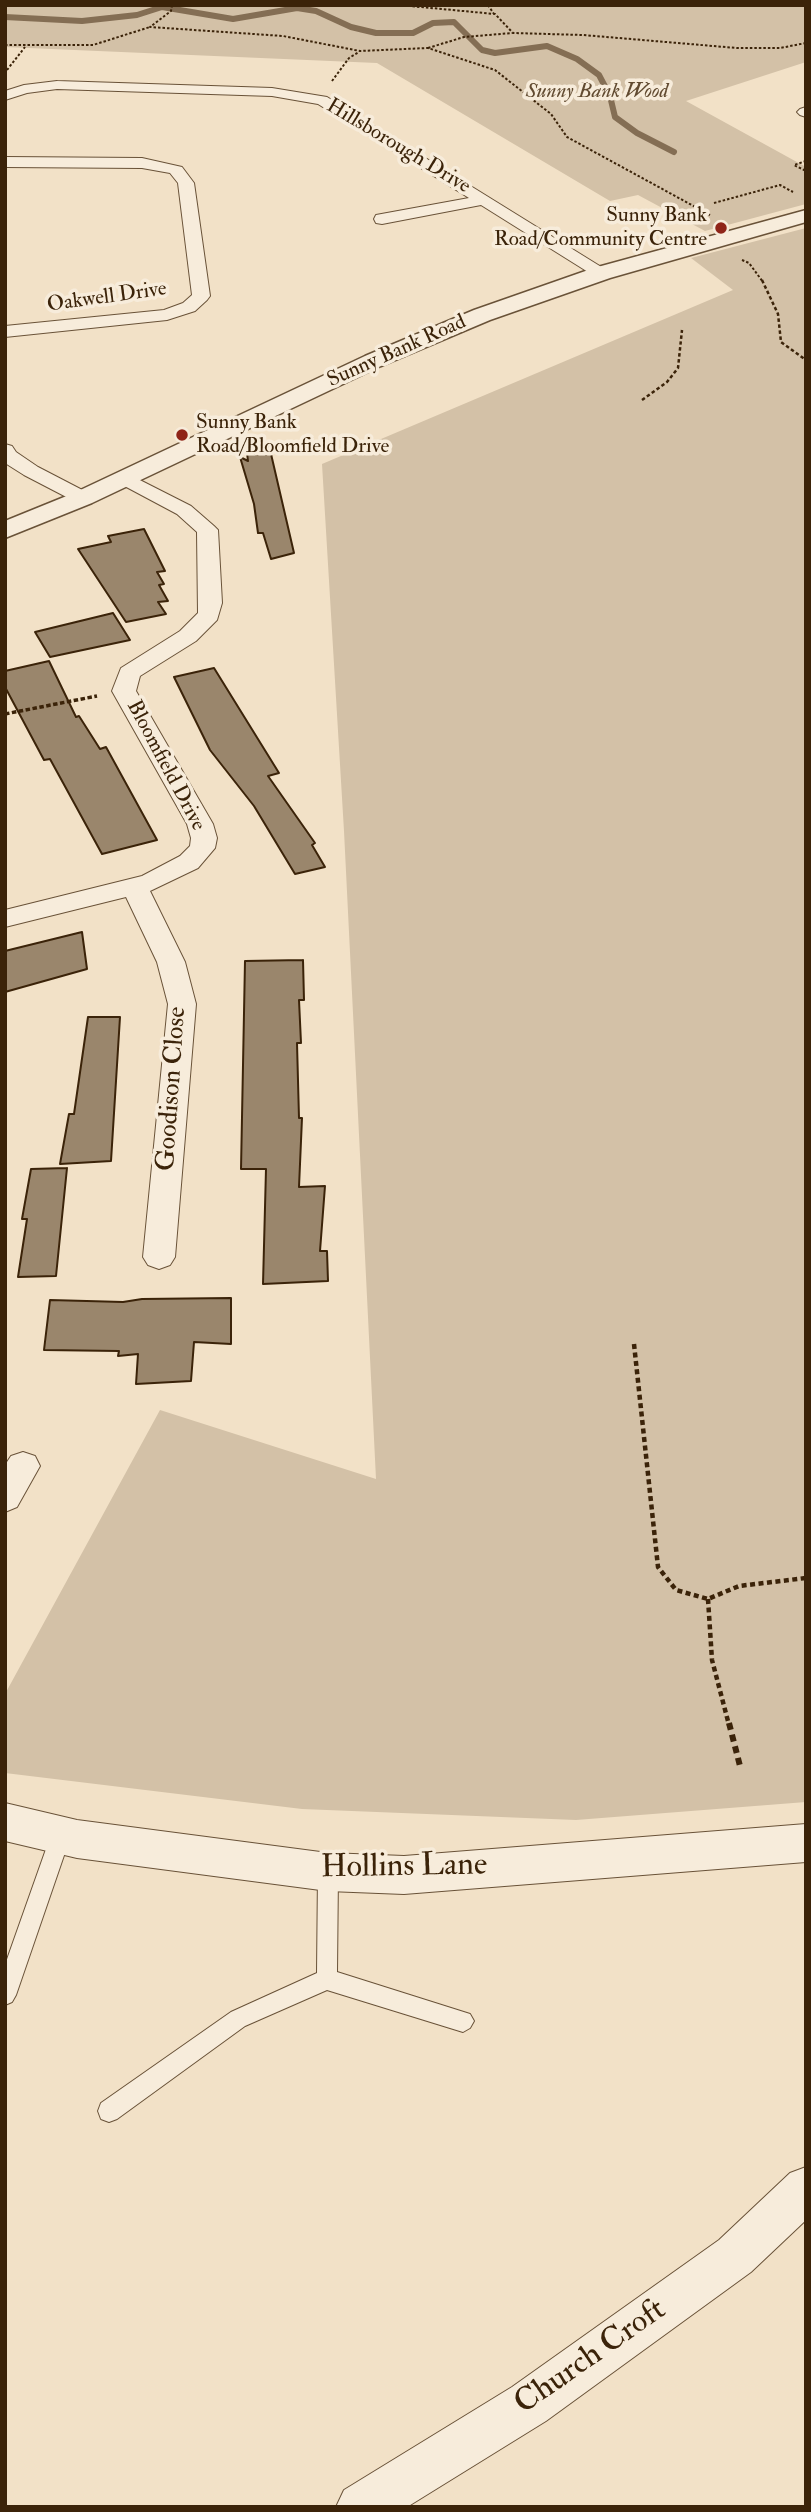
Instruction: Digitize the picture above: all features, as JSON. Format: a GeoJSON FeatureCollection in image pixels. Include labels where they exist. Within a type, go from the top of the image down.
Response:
{"type":"FeatureCollection","features":[{"type":"Feature","properties":{"kind":"street","name":"Hillsborough Drive"},"geometry":{"type":"LineString","coordinates":[[8,92],[57,85],[272,92],[310,97],[330,104],[602,273]]}},
{"type":"Feature","properties":{"kind":"street","name":"Oakwell Drive"},"geometry":{"type":"LineString","coordinates":[[5,162],[142,163],[176,170],[186,183],[201,296],[189,307],[167,315],[5,332]]}},
{"type":"Feature","properties":{"kind":"street"},"geometry":{"type":"LineString","coordinates":[[382,219],[484,200]]}},
{"type":"Feature","properties":{"kind":"street","name":"Sunny Bank Road"},"geometry":{"type":"LineString","coordinates":[[5,530],[83,498],[427,337],[602,273],[806,216]]}},
{"type":"Feature","properties":{"kind":"street"},"geometry":{"type":"LineString","coordinates":[[5,450],[9,456],[31,471],[83,498]]}},
{"type":"Feature","properties":{"kind":"street","name":"Bloomfield Drive"},"geometry":{"type":"LineString","coordinates":[[5,919],[135,887],[165,876],[189,862],[202,848],[204,838],[200,824],[124,691],[129,673],[200,627],[209,615],[211,603],[206,530],[184,510],[124,478]]}},
{"type":"Feature","properties":{"kind":"street","name":"Goodison Close"},"geometry":{"type":"LineString","coordinates":[[135,887],[170,962],[182,1004],[159,1257]]}},
{"type":"Feature","properties":{"kind":"street"},"geometry":{"type":"LineString","coordinates":[[5,1497],[23,1466]]}},
{"type":"Feature","properties":{"kind":"street","name":"Hollins Lane"},"geometry":{"type":"LineString","coordinates":[[5,1822],[61,1835],[328,1872],[404,1875],[806,1843]]}},
{"type":"Feature","properties":{"kind":"street","name":"Church Croft"},"geometry":{"type":"LineString","coordinates":[[361,2507],[562,2381],[736,2256],[806,2189]]}},
{"type":"Feature","properties":{"kind":"lane"},"geometry":{"type":"LineString","coordinates":[[5,1995],[61,1835]]}},
{"type":"Feature","properties":{"kind":"lane"},"geometry":{"type":"LineString","coordinates":[[327,1979],[328,1872]]}},
{"type":"Feature","properties":{"kind":"lane"},"geometry":{"type":"LineString","coordinates":[[109,2111],[238,2019],[327,1979],[463,2021]]}},
{"type":"Feature","properties":{"kind":"path"},"geometry":{"type":"LineString","coordinates":[[399,5],[495,14]]}},
{"type":"Feature","properties":{"kind":"path"},"geometry":{"type":"LineString","coordinates":[[488,5],[513,33]]}},
{"type":"Feature","properties":{"kind":"path"},"geometry":{"type":"LineString","coordinates":[[5,45],[93,45],[150,27],[171,11],[171,6]]}},
{"type":"Feature","properties":{"kind":"path"},"geometry":{"type":"LineString","coordinates":[[150,27],[283,36],[360,51],[428,48],[464,37],[513,33],[583,35],[737,48],[780,48],[806,43]]}},
{"type":"Feature","properties":{"kind":"path"},"geometry":{"type":"LineString","coordinates":[[5,72],[26,46]]}},
{"type":"Feature","properties":{"kind":"path"},"geometry":{"type":"LineString","coordinates":[[428,48],[495,71],[551,114],[567,137],[744,233]]}},
{"type":"Feature","properties":{"kind":"path"},"geometry":{"type":"LineString","coordinates":[[310,97],[334,79],[349,58],[360,51]]}},
{"type":"Feature","properties":{"kind":"path"},"geometry":{"type":"LineString","coordinates":[[806,161],[794,165],[806,171]]}},
{"type":"Feature","properties":{"kind":"path"},"geometry":{"type":"LineString","coordinates":[[714,203],[780,185],[797,194]]}},
{"type":"Feature","properties":{"kind":"path"},"geometry":{"type":"LineString","coordinates":[[709,242],[749,263],[766,286],[778,314],[781,342],[806,360]]}},
{"type":"Feature","properties":{"kind":"path"},"geometry":{"type":"LineString","coordinates":[[642,400],[667,382],[678,368],[682,330]]}},
{"type":"Feature","properties":{"kind":"path"},"geometry":{"type":"LineString","coordinates":[[5,714],[63,702]]}},
{"type":"Feature","properties":{"kind":"path"},"geometry":{"type":"LineString","coordinates":[[634,1344],[658,1567],[676,1590],[708,1600],[739,1586],[806,1578]]}},
{"type":"Feature","properties":{"kind":"path"},"geometry":{"type":"LineString","coordinates":[[708,1600],[712,1660],[740,1766]]}},
{"type":"Feature","properties":{"kind":"green space","name":"Sunny Bank Wood"},"geometry":{"type":"Polygon","coordinates":[[[5,5],[806,5],[806,62],[686,101],[806,167],[806,204],[705,231],[638,195],[610,201],[377,63],[5,47],[5,5]]]}},
{"type":"Feature","properties":{"kind":"green space"},"geometry":{"type":"Polygon","coordinates":[[[806,228],[806,1802],[576,1820],[302,1809],[5,1773],[5,1694],[160,1410],[376,1479],[344,831],[322,464],[733,290],[691,258],[806,228]]]}},
{"type":"Feature","properties":{"kind":"building"},"geometry":{"type":"Polygon","coordinates":[[[268,441],[294,553],[271,559],[263,533],[258,533],[254,504],[240,457],[248,461],[246,445],[268,441]]]}},
{"type":"Feature","properties":{"kind":"building"},"geometry":{"type":"Polygon","coordinates":[[[144,529],[165,571],[157,572],[164,584],[159,585],[168,601],[158,602],[166,614],[126,622],[78,549],[111,542],[108,536],[144,529]]]}},
{"type":"Feature","properties":{"kind":"building"},"geometry":{"type":"Polygon","coordinates":[[[113,613],[130,640],[50,657],[35,632],[113,613]]]}},
{"type":"Feature","properties":{"kind":"building"},"geometry":{"type":"Polygon","coordinates":[[[49,661],[76,717],[79,716],[100,749],[106,747],[157,840],[102,854],[50,759],[44,760],[5,687],[5,671],[49,661]]]}},
{"type":"Feature","properties":{"kind":"building"},"geometry":{"type":"Polygon","coordinates":[[[214,668],[279,773],[268,776],[315,843],[312,845],[325,867],[295,874],[254,806],[210,750],[174,677],[214,668]]]}},
{"type":"Feature","properties":{"kind":"building"},"geometry":{"type":"Polygon","coordinates":[[[82,932],[87,969],[5,992],[5,951],[82,932]]]}},
{"type":"Feature","properties":{"kind":"building"},"geometry":{"type":"Polygon","coordinates":[[[303,960],[304,1000],[299,1000],[301,1043],[297,1043],[299,1118],[302,1118],[299,1187],[325,1186],[320,1251],[327,1251],[328,1281],[263,1284],[266,1169],[241,1169],[245,961],[303,960]]]}},
{"type":"Feature","properties":{"kind":"building"},"geometry":{"type":"Polygon","coordinates":[[[88,1017],[120,1017],[111,1161],[60,1164],[69,1114],[74,1114],[88,1017]]]}},
{"type":"Feature","properties":{"kind":"building"},"geometry":{"type":"Polygon","coordinates":[[[67,1168],[56,1276],[18,1277],[27,1219],[22,1219],[31,1169],[67,1168]]]}},
{"type":"Feature","properties":{"kind":"building"},"geometry":{"type":"Polygon","coordinates":[[[231,1298],[231,1344],[194,1342],[191,1381],[136,1384],[138,1354],[118,1356],[119,1351],[44,1350],[50,1300],[123,1302],[142,1299],[231,1298]]]}},
{"type":"Feature","properties":{"kind":"waterway"},"geometry":{"type":"LineString","coordinates":[[5,17],[82,21],[137,15],[162,7],[233,19],[297,8],[316,11],[351,27],[376,33],[413,33],[433,23],[454,22],[482,50],[495,53],[547,46],[577,59],[599,75],[610,96],[615,117],[637,133],[674,152]]}},
{"type":"Feature","properties":{"kind":"place","name":"Sunny Bank Road/Community Centre"},"geometry":{"type":"Point","coordinates":[721,228]}},
{"type":"Feature","properties":{"kind":"place","name":"Sunny Bank Road/Bloomfield Drive"},"geometry":{"type":"Point","coordinates":[182,435]}}]}
